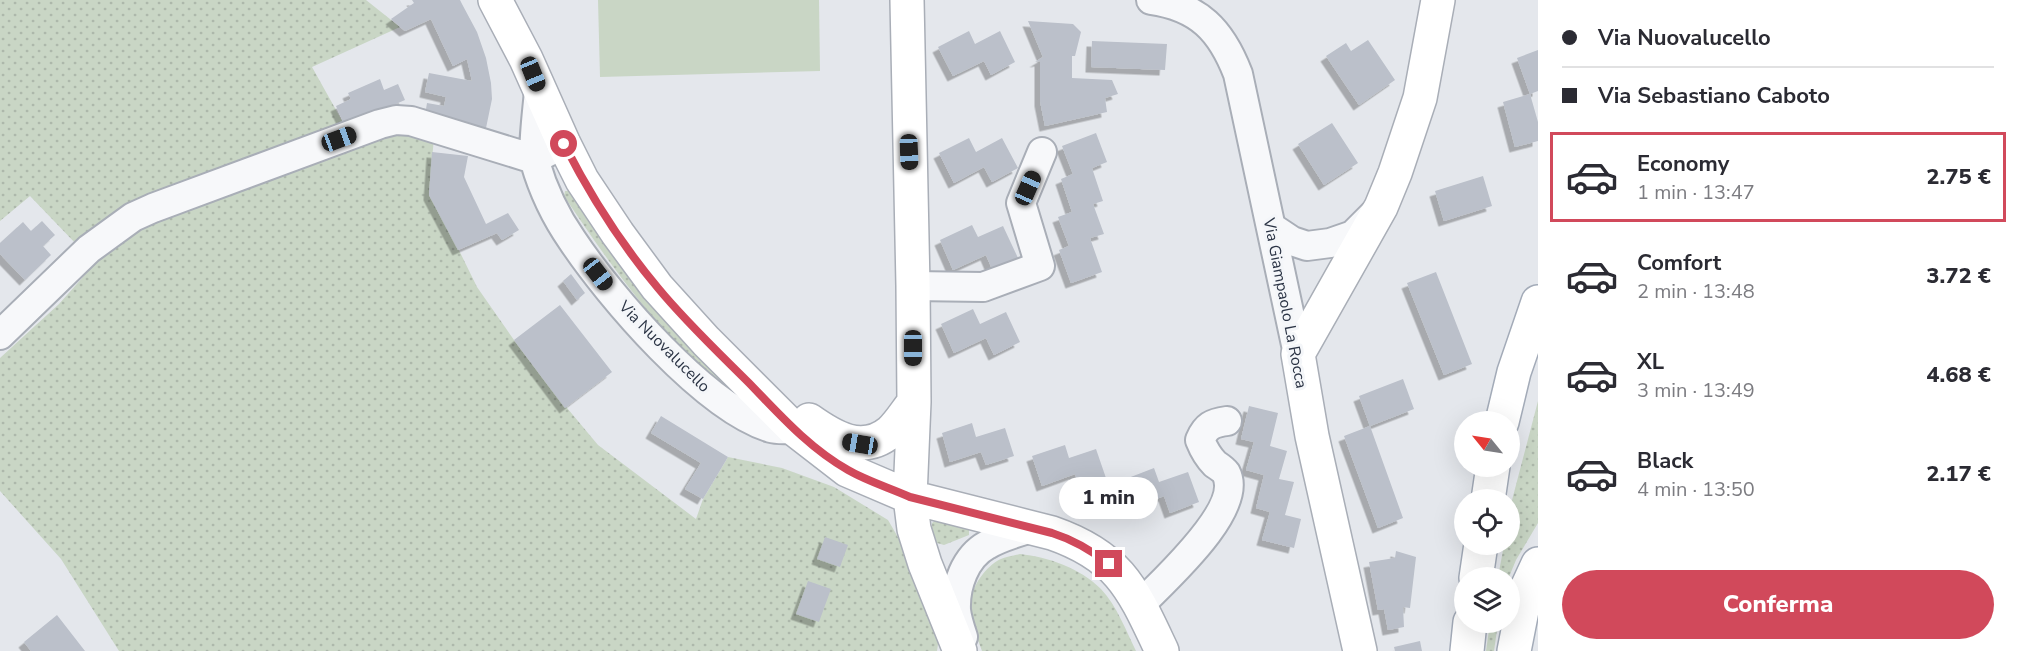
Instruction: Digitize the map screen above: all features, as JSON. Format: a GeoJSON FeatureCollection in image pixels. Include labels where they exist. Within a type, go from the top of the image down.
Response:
{"type":"FeatureCollection","features":[{"type":"Feature","properties":{"kind":"main road","name":"Via Nuovalucello"},"geometry":{"type":"LineString","coordinates":[[495,0],[526,58],[582,180],[657,287],[706,341],[740,374]]}},
{"type":"Feature","properties":{"kind":"main road"},"geometry":{"type":"LineString","coordinates":[[907,0],[914,402],[910,497],[919,547],[954,641],[960,651]]}},
{"type":"Feature","properties":{"kind":"main road"},"geometry":{"type":"LineString","coordinates":[[1298,354],[1381,207],[1395,174],[1420,98],[1438,0]]}},
{"type":"Feature","properties":{"kind":"main road"},"geometry":{"type":"LineString","coordinates":[[1505,411],[1514,372],[1538,302]]}},
{"type":"Feature","properties":{"kind":"main road","name":"Via Giampaolo La Rocca"},"geometry":{"type":"LineString","coordinates":[[1298,354],[1312,436],[1360,651]]}},
{"type":"Feature","properties":{"kind":"main road"},"geometry":{"type":"LineString","coordinates":[[740,374],[843,441],[860,444],[876,440],[890,432],[914,402]]}},
{"type":"Feature","properties":{"kind":"main road"},"geometry":{"type":"LineString","coordinates":[[740,374],[794,429],[847,470],[910,497],[1074,540],[1092,551],[1123,578],[1141,604],[1162,651]]}},
{"type":"Feature","properties":{"kind":"main road"},"geometry":{"type":"LineString","coordinates":[[1517,411],[1538,375]]}},
{"type":"Feature","properties":{"kind":"main road"},"geometry":{"type":"LineString","coordinates":[[1514,651],[1526,590],[1538,564]]}},
{"type":"Feature","properties":{"kind":"main road"},"geometry":{"type":"LineString","coordinates":[[1465,651],[1467,633]]}},
{"type":"Feature","properties":{"kind":"street","name":"Via Giampaolo La Rocca"},"geometry":{"type":"LineString","coordinates":[[1151,0],[1171,4],[1198,17],[1215,30],[1229,50],[1238,74],[1298,354]]}},
{"type":"Feature","properties":{"kind":"street"},"geometry":{"type":"LineString","coordinates":[[534,159],[539,90]]}},
{"type":"Feature","properties":{"kind":"street"},"geometry":{"type":"LineString","coordinates":[[0,335],[89,249],[133,217],[380,124],[396,120],[411,122],[534,159],[564,144]]}},
{"type":"Feature","properties":{"kind":"street"},"geometry":{"type":"LineString","coordinates":[[913,286],[983,287],[1040,266],[1021,202],[1042,152]]}},
{"type":"Feature","properties":{"kind":"street","name":"Via Nuovalucello"},"geometry":{"type":"LineString","coordinates":[[534,159],[546,196],[571,240],[624,309],[678,364],[723,404],[773,429],[794,429]]}},
{"type":"Feature","properties":{"kind":"street"},"geometry":{"type":"LineString","coordinates":[[1271,227],[1292,241],[1307,246],[1330,243],[1353,235],[1381,207]]}},
{"type":"Feature","properties":{"kind":"street"},"geometry":{"type":"LineString","coordinates":[[1141,604],[1210,531],[1227,502],[1226,473],[1211,459],[1200,441],[1204,431],[1212,423],[1227,421]]}},
{"type":"Feature","properties":{"kind":"street"},"geometry":{"type":"LineString","coordinates":[[966,651],[956,611],[962,575],[968,563],[986,545],[1030,528]]}},
{"type":"Feature","properties":{"kind":"green space"},"geometry":{"type":"Polygon","coordinates":[[[0,0],[366,0],[400,27],[312,67],[345,126],[78,246],[30,196],[0,221],[0,0]]]}},
{"type":"Feature","properties":{"kind":"green space"},"geometry":{"type":"Polygon","coordinates":[[[598,0],[819,0],[820,71],[600,77],[598,0]]]}},
{"type":"Feature","properties":{"kind":"green space"},"geometry":{"type":"Polygon","coordinates":[[[399,131],[434,137],[429,195],[477,287],[547,384],[598,445],[696,519],[703,499],[728,457],[782,468],[834,487],[888,520],[906,551],[940,631],[937,651],[119,651],[61,559],[0,491],[0,358],[59,304],[100,258],[124,238],[161,219],[399,131]]]}},
{"type":"Feature","properties":{"kind":"green space"},"geometry":{"type":"Polygon","coordinates":[[[565,191],[570,191],[611,254],[644,295],[745,399],[741,405],[686,353],[647,310],[590,235],[564,196],[565,191]]]}},
{"type":"Feature","properties":{"kind":"green space"},"geometry":{"type":"Polygon","coordinates":[[[1538,401],[1538,523],[1520,553],[1520,489],[1515,489],[1520,477],[1538,401]]]}},
{"type":"Feature","properties":{"kind":"green space"},"geometry":{"type":"Polygon","coordinates":[[[937,519],[969,528],[969,535],[944,545],[937,543],[932,523],[937,519]]]}},
{"type":"Feature","properties":{"kind":"green space"},"geometry":{"type":"Polygon","coordinates":[[[1020,554],[1042,558],[1074,569],[1093,582],[1112,603],[1136,651],[982,651],[971,617],[970,605],[973,592],[983,574],[992,565],[1002,558],[1020,554]]]}},
{"type":"Feature","properties":{"kind":"green space"},"geometry":{"type":"Polygon","coordinates":[[[1502,555],[1519,555],[1513,567],[1500,567],[1502,555]]]}},
{"type":"Feature","properties":{"kind":"green space"},"geometry":{"type":"Polygon","coordinates":[[[1489,633],[1497,633],[1494,651],[1486,651],[1489,633]]]}},
{"type":"Feature","properties":{"kind":"building"},"geometry":{"type":"Polygon","coordinates":[[[412,0],[460,0],[477,32],[486,58],[492,99],[486,128],[425,115],[427,103],[444,106],[446,97],[425,92],[429,73],[472,81],[467,59],[453,66],[431,19],[405,31],[391,19],[414,3],[412,0]]]}},
{"type":"Feature","properties":{"kind":"building"},"geometry":{"type":"Polygon","coordinates":[[[1028,21],[1073,24],[1081,32],[1075,56],[1072,56],[1072,78],[1112,80],[1118,94],[1105,98],[1107,112],[1045,126],[1040,101],[1040,61],[1035,62],[1043,57],[1028,21]]]}},
{"type":"Feature","properties":{"kind":"building"},"geometry":{"type":"Polygon","coordinates":[[[969,31],[975,44],[1000,31],[1015,62],[991,75],[984,61],[953,76],[938,47],[969,31]]]}},
{"type":"Feature","properties":{"kind":"building"},"geometry":{"type":"Polygon","coordinates":[[[1368,40],[1395,80],[1359,105],[1326,56],[1346,43],[1351,51],[1368,40]]]}},
{"type":"Feature","properties":{"kind":"building"},"geometry":{"type":"Polygon","coordinates":[[[1092,41],[1167,44],[1165,70],[1091,67],[1092,41]]]}},
{"type":"Feature","properties":{"kind":"building"},"geometry":{"type":"Polygon","coordinates":[[[1538,50],[1538,91],[1530,94],[1517,58],[1538,50]]]}},
{"type":"Feature","properties":{"kind":"building"},"geometry":{"type":"Polygon","coordinates":[[[380,79],[384,90],[398,84],[405,100],[345,126],[336,106],[351,99],[348,93],[380,79]]]}},
{"type":"Feature","properties":{"kind":"building"},"geometry":{"type":"Polygon","coordinates":[[[1530,94],[1538,122],[1538,141],[1515,147],[1503,102],[1530,94]]]}},
{"type":"Feature","properties":{"kind":"building"},"geometry":{"type":"Polygon","coordinates":[[[1332,123],[1358,163],[1324,185],[1298,144],[1332,123]]]}},
{"type":"Feature","properties":{"kind":"building"},"geometry":{"type":"Polygon","coordinates":[[[1096,133],[1107,162],[1092,168],[1103,201],[1093,204],[1104,234],[1090,238],[1102,272],[1071,283],[1059,250],[1069,246],[1058,217],[1072,212],[1061,179],[1073,174],[1062,146],[1096,133]]]}},
{"type":"Feature","properties":{"kind":"building"},"geometry":{"type":"Polygon","coordinates":[[[969,138],[976,152],[1002,138],[1018,168],[992,182],[984,167],[954,183],[939,153],[969,138]]]}},
{"type":"Feature","properties":{"kind":"building"},"geometry":{"type":"Polygon","coordinates":[[[432,152],[468,156],[464,177],[486,224],[508,213],[519,230],[502,240],[497,233],[458,250],[429,195],[432,152]]]}},
{"type":"Feature","properties":{"kind":"building"},"geometry":{"type":"Polygon","coordinates":[[[1483,176],[1492,206],[1444,221],[1435,191],[1483,176]]]}},
{"type":"Feature","properties":{"kind":"building"},"geometry":{"type":"Polygon","coordinates":[[[42,221],[55,235],[43,246],[51,255],[25,280],[0,254],[0,243],[23,222],[31,231],[42,221]]]}},
{"type":"Feature","properties":{"kind":"building"},"geometry":{"type":"Polygon","coordinates":[[[972,225],[978,237],[1003,226],[1018,258],[992,269],[986,255],[953,270],[940,240],[972,225]]]}},
{"type":"Feature","properties":{"kind":"building"},"geometry":{"type":"Polygon","coordinates":[[[1436,272],[1472,364],[1444,375],[1407,283],[1436,272]]]}},
{"type":"Feature","properties":{"kind":"building"},"geometry":{"type":"Polygon","coordinates":[[[571,274],[585,293],[577,300],[563,281],[571,274]]]}},
{"type":"Feature","properties":{"kind":"building"},"geometry":{"type":"Polygon","coordinates":[[[560,305],[612,372],[565,408],[514,340],[560,305]]]}},
{"type":"Feature","properties":{"kind":"building"},"geometry":{"type":"Polygon","coordinates":[[[973,309],[980,324],[1006,312],[1020,342],[994,355],[986,338],[954,353],[941,324],[973,309]]]}},
{"type":"Feature","properties":{"kind":"building"},"geometry":{"type":"Polygon","coordinates":[[[1403,379],[1414,409],[1370,426],[1359,396],[1403,379]]]}},
{"type":"Feature","properties":{"kind":"building"},"geometry":{"type":"Polygon","coordinates":[[[1249,406],[1278,413],[1270,446],[1287,451],[1279,479],[1294,482],[1285,515],[1301,519],[1294,548],[1262,540],[1270,512],[1256,508],[1264,475],[1246,470],[1254,442],[1241,439],[1249,406]]]}},
{"type":"Feature","properties":{"kind":"building"},"geometry":{"type":"Polygon","coordinates":[[[661,416],[728,457],[703,499],[685,489],[701,463],[651,433],[661,416]]]}},
{"type":"Feature","properties":{"kind":"building"},"geometry":{"type":"Polygon","coordinates":[[[972,423],[976,437],[1005,428],[1014,456],[986,465],[981,452],[950,462],[942,433],[972,423]]]}},
{"type":"Feature","properties":{"kind":"building"},"geometry":{"type":"Polygon","coordinates":[[[1370,426],[1403,518],[1378,528],[1344,436],[1370,426]]]}},
{"type":"Feature","properties":{"kind":"building"},"geometry":{"type":"Polygon","coordinates":[[[1065,445],[1069,458],[1096,449],[1107,481],[1081,490],[1075,474],[1042,486],[1032,456],[1065,445]]]}},
{"type":"Feature","properties":{"kind":"building"},"geometry":{"type":"Polygon","coordinates":[[[1154,468],[1159,482],[1188,472],[1199,502],[1170,513],[1164,496],[1133,508],[1123,480],[1154,468]]]}},
{"type":"Feature","properties":{"kind":"building"},"geometry":{"type":"Polygon","coordinates":[[[825,537],[848,545],[840,567],[817,559],[825,537]]]}},
{"type":"Feature","properties":{"kind":"building"},"geometry":{"type":"Polygon","coordinates":[[[1396,551],[1416,557],[1410,608],[1403,607],[1404,627],[1388,630],[1384,609],[1378,610],[1369,562],[1395,558],[1396,551]]]}},
{"type":"Feature","properties":{"kind":"building"},"geometry":{"type":"Polygon","coordinates":[[[808,581],[831,589],[819,622],[796,614],[808,581]]]}},
{"type":"Feature","properties":{"kind":"building"},"geometry":{"type":"Polygon","coordinates":[[[57,615],[85,651],[31,651],[24,642],[57,615]]]}},
{"type":"Feature","properties":{"kind":"building"},"geometry":{"type":"Polygon","coordinates":[[[1420,641],[1422,651],[1395,651],[1394,647],[1420,641]]]}},
{"type":"Feature","properties":{"kind":"route"},"geometry":{"type":"LineString","coordinates":[[564,144],[582,180],[657,287],[706,341],[804,438],[847,470],[910,497],[1074,540],[1109,564]]}}]}
